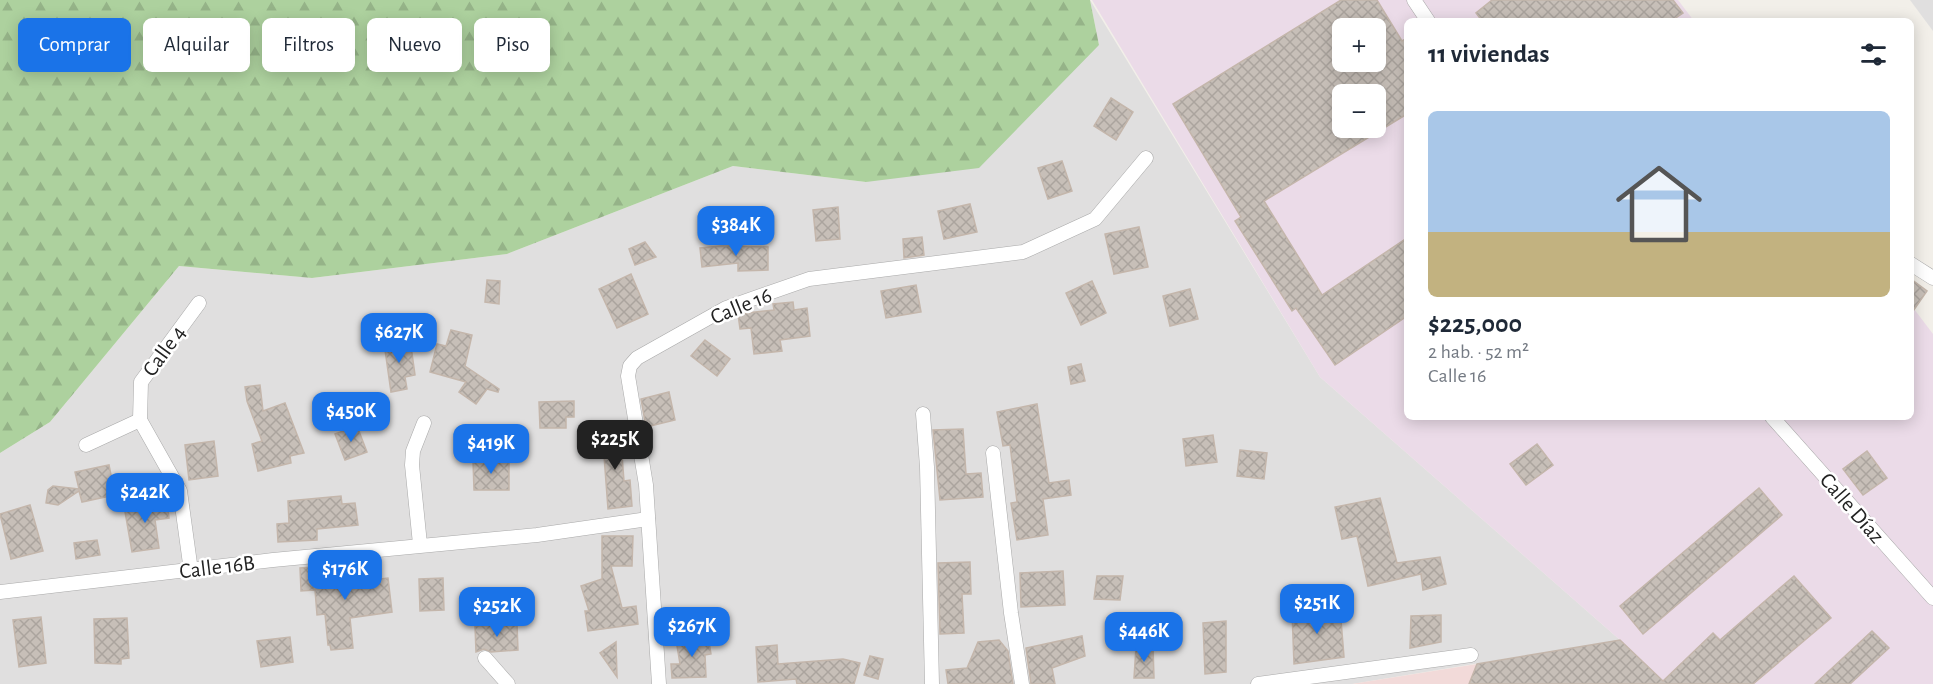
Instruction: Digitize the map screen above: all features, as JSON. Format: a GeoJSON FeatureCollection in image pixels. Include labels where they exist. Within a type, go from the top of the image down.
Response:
{"type":"FeatureCollection","features":[{"type":"Feature","properties":{"kind":"street"},"geometry":{"type":"LineString","coordinates":[[1414,0],[1426,18]]}},
{"type":"Feature","properties":{"kind":"street","name":"Calle 16"},"geometry":{"type":"LineString","coordinates":[[659,684],[646,485],[628,376],[630,366],[637,358],[726,308],[809,279],[1023,252],[1095,219],[1146,158]]}},
{"type":"Feature","properties":{"kind":"street"},"geometry":{"type":"LineString","coordinates":[[1914,266],[1933,278]]}},
{"type":"Feature","properties":{"kind":"street","name":"Calle 4"},"geometry":{"type":"LineString","coordinates":[[140,420],[141,382],[199,303]]}},
{"type":"Feature","properties":{"kind":"street"},"geometry":{"type":"LineString","coordinates":[[923,414],[927,467],[932,684]]}},
{"type":"Feature","properties":{"kind":"street"},"geometry":{"type":"LineString","coordinates":[[86,445],[140,420],[180,491],[191,571]]}},
{"type":"Feature","properties":{"kind":"street","name":"Calle Díaz"},"geometry":{"type":"LineString","coordinates":[[1775,420],[1933,598]]}},
{"type":"Feature","properties":{"kind":"street"},"geometry":{"type":"LineString","coordinates":[[420,544],[412,465],[413,451],[424,423]]}},
{"type":"Feature","properties":{"kind":"street"},"geometry":{"type":"LineString","coordinates":[[993,453],[1011,613],[1022,684]]}},
{"type":"Feature","properties":{"kind":"street","name":"Calle 16B"},"geometry":{"type":"LineString","coordinates":[[0,592],[420,544],[537,535],[648,519]]}},
{"type":"Feature","properties":{"kind":"street"},"geometry":{"type":"LineString","coordinates":[[1258,684],[1471,656]]}},
{"type":"Feature","properties":{"kind":"street"},"geometry":{"type":"LineString","coordinates":[[485,657],[508,684]]}},
{"type":"Feature","properties":{"kind":"shaded area"},"geometry":{"type":"Polygon","coordinates":[[[1090,0],[1320,377],[1620,640],[1352,684],[0,684],[0,453],[50,422],[179,266],[312,278],[507,254],[733,166],[866,182],[1099,45],[1090,0]]]}},
{"type":"Feature","properties":{"kind":"shaded area"},"geometry":{"type":"Polygon","coordinates":[[[1092,0],[1678,0],[1692,18],[1404,18],[1404,420],[1914,420],[1914,309],[1933,334],[1933,684],[1666,684],[1620,640],[1320,377],[1092,0]]]}},
{"type":"Feature","properties":{"kind":"shaded area"},"geometry":{"type":"Polygon","coordinates":[[[1910,0],[1933,0],[1933,31],[1910,0]]]}},
{"type":"Feature","properties":{"kind":"shaded area"},"geometry":{"type":"Polygon","coordinates":[[[1477,664],[1666,684],[1352,684],[1477,664]]]}},
{"type":"Feature","properties":{"kind":"green space"},"geometry":{"type":"Polygon","coordinates":[[[0,0],[1090,0],[1099,45],[979,168],[866,182],[733,166],[507,254],[312,278],[179,266],[50,422],[0,453],[0,0]]]}},
{"type":"Feature","properties":{"kind":"building"},"geometry":{"type":"Polygon","coordinates":[[[1341,0],[1377,0],[1402,41],[1404,40],[1404,116],[1386,127],[1386,84],[1332,84],[1332,138],[1368,138],[1264,201],[1322,295],[1404,240],[1404,318],[1335,365],[1296,308],[1292,311],[1235,221],[1241,217],[1173,104],[1341,0]]]}},
{"type":"Feature","properties":{"kind":"building"},"geometry":{"type":"Polygon","coordinates":[[[1492,0],[1673,0],[1683,13],[1676,18],[1480,18],[1476,13],[1492,0]]]}},
{"type":"Feature","properties":{"kind":"building"},"geometry":{"type":"Polygon","coordinates":[[[1111,98],[1133,112],[1116,140],[1094,126],[1111,98]]]}},
{"type":"Feature","properties":{"kind":"building"},"geometry":{"type":"Polygon","coordinates":[[[1062,161],[1072,191],[1048,199],[1038,168],[1062,161]]]}},
{"type":"Feature","properties":{"kind":"building"},"geometry":{"type":"Polygon","coordinates":[[[970,204],[977,232],[944,239],[938,211],[970,204]]]}},
{"type":"Feature","properties":{"kind":"building"},"geometry":{"type":"Polygon","coordinates":[[[838,207],[840,239],[816,241],[813,210],[838,207]]]}},
{"type":"Feature","properties":{"kind":"building"},"geometry":{"type":"Polygon","coordinates":[[[1139,227],[1148,267],[1114,274],[1105,234],[1139,227]]]}},
{"type":"Feature","properties":{"kind":"building"},"geometry":{"type":"Polygon","coordinates":[[[922,237],[924,255],[904,258],[903,239],[922,237]]]}},
{"type":"Feature","properties":{"kind":"building"},"geometry":{"type":"Polygon","coordinates":[[[645,242],[656,257],[635,265],[629,249],[645,242]]]}},
{"type":"Feature","properties":{"kind":"building"},"geometry":{"type":"Polygon","coordinates":[[[768,247],[768,270],[738,271],[738,263],[702,267],[700,248],[768,247]]]}},
{"type":"Feature","properties":{"kind":"building"},"geometry":{"type":"Polygon","coordinates":[[[631,274],[648,314],[617,328],[599,289],[631,274]]]}},
{"type":"Feature","properties":{"kind":"building"},"geometry":{"type":"Polygon","coordinates":[[[487,280],[500,281],[499,304],[485,302],[487,280]]]}},
{"type":"Feature","properties":{"kind":"building"},"geometry":{"type":"Polygon","coordinates":[[[1092,281],[1106,313],[1081,325],[1066,293],[1092,281]]]}},
{"type":"Feature","properties":{"kind":"building"},"geometry":{"type":"Polygon","coordinates":[[[1914,281],[1927,291],[1914,310],[1914,281]]]}},
{"type":"Feature","properties":{"kind":"building"},"geometry":{"type":"Polygon","coordinates":[[[916,285],[921,312],[886,318],[881,291],[916,285]]]}},
{"type":"Feature","properties":{"kind":"building"},"geometry":{"type":"Polygon","coordinates":[[[1190,289],[1198,319],[1170,326],[1163,296],[1190,289]]]}},
{"type":"Feature","properties":{"kind":"building"},"geometry":{"type":"Polygon","coordinates":[[[793,302],[794,310],[807,308],[810,336],[780,340],[782,351],[754,354],[751,328],[740,329],[738,314],[774,310],[773,304],[793,302]]]}},
{"type":"Feature","properties":{"kind":"building"},"geometry":{"type":"Polygon","coordinates":[[[451,330],[472,335],[465,366],[499,389],[498,392],[487,389],[476,404],[459,392],[466,382],[430,372],[437,344],[446,346],[451,330]]]}},
{"type":"Feature","properties":{"kind":"building"},"geometry":{"type":"Polygon","coordinates":[[[410,339],[415,375],[405,377],[407,389],[391,392],[384,343],[410,339]]]}},
{"type":"Feature","properties":{"kind":"building"},"geometry":{"type":"Polygon","coordinates":[[[705,340],[730,359],[717,376],[691,356],[705,340]]]}},
{"type":"Feature","properties":{"kind":"building"},"geometry":{"type":"Polygon","coordinates":[[[1081,364],[1085,381],[1071,384],[1068,367],[1081,364]]]}},
{"type":"Feature","properties":{"kind":"building"},"geometry":{"type":"Polygon","coordinates":[[[260,385],[263,411],[285,403],[304,453],[290,456],[291,463],[258,471],[252,444],[262,441],[247,401],[245,387],[260,385]]]}},
{"type":"Feature","properties":{"kind":"building"},"geometry":{"type":"Polygon","coordinates":[[[669,392],[675,420],[646,427],[641,399],[669,392]]]}},
{"type":"Feature","properties":{"kind":"building"},"geometry":{"type":"Polygon","coordinates":[[[574,401],[574,417],[566,417],[566,428],[540,428],[539,402],[574,401]]]}},
{"type":"Feature","properties":{"kind":"building"},"geometry":{"type":"Polygon","coordinates":[[[1037,404],[1049,483],[1069,480],[1071,495],[1043,499],[1048,535],[1017,540],[1011,503],[1017,502],[1010,445],[1003,446],[997,412],[1037,404]]]}},
{"type":"Feature","properties":{"kind":"building"},"geometry":{"type":"Polygon","coordinates":[[[357,426],[367,452],[345,460],[335,434],[357,426]]]}},
{"type":"Feature","properties":{"kind":"building"},"geometry":{"type":"Polygon","coordinates":[[[602,429],[620,429],[624,481],[630,480],[632,506],[608,509],[602,429]]]}},
{"type":"Feature","properties":{"kind":"building"},"geometry":{"type":"Polygon","coordinates":[[[963,429],[966,474],[981,473],[983,497],[940,500],[933,430],[963,429]]]}},
{"type":"Feature","properties":{"kind":"building"},"geometry":{"type":"Polygon","coordinates":[[[1213,435],[1217,462],[1186,466],[1183,439],[1213,435]]]}},
{"type":"Feature","properties":{"kind":"building"},"geometry":{"type":"Polygon","coordinates":[[[214,441],[218,476],[189,480],[185,445],[214,441]]]}},
{"type":"Feature","properties":{"kind":"building"},"geometry":{"type":"Polygon","coordinates":[[[1537,444],[1553,465],[1526,485],[1510,464],[1537,444]]]}},
{"type":"Feature","properties":{"kind":"building"},"geometry":{"type":"Polygon","coordinates":[[[1240,450],[1267,453],[1264,479],[1237,476],[1240,450]]]}},
{"type":"Feature","properties":{"kind":"building"},"geometry":{"type":"Polygon","coordinates":[[[1867,451],[1887,478],[1863,495],[1843,469],[1867,451]]]}},
{"type":"Feature","properties":{"kind":"building"},"geometry":{"type":"Polygon","coordinates":[[[509,460],[509,490],[474,490],[473,461],[509,460]]]}},
{"type":"Feature","properties":{"kind":"building"},"geometry":{"type":"Polygon","coordinates":[[[109,465],[115,495],[82,502],[79,491],[58,505],[46,503],[48,490],[53,486],[79,489],[75,472],[109,465]]]}},
{"type":"Feature","properties":{"kind":"building"},"geometry":{"type":"Polygon","coordinates":[[[1759,488],[1782,515],[1643,634],[1620,606],[1759,488]]]}},
{"type":"Feature","properties":{"kind":"building"},"geometry":{"type":"Polygon","coordinates":[[[341,496],[342,504],[355,503],[358,525],[317,529],[317,540],[278,542],[277,524],[289,523],[288,501],[341,496]]]}},
{"type":"Feature","properties":{"kind":"building"},"geometry":{"type":"Polygon","coordinates":[[[1380,498],[1397,563],[1440,557],[1446,584],[1423,590],[1421,574],[1368,586],[1357,536],[1342,539],[1335,507],[1380,498]]]}},
{"type":"Feature","properties":{"kind":"building"},"geometry":{"type":"Polygon","coordinates":[[[167,500],[169,518],[155,520],[159,548],[132,552],[124,506],[167,500]]]}},
{"type":"Feature","properties":{"kind":"building"},"geometry":{"type":"Polygon","coordinates":[[[30,505],[43,551],[11,559],[0,514],[30,505]]]}},
{"type":"Feature","properties":{"kind":"building"},"geometry":{"type":"Polygon","coordinates":[[[602,536],[633,536],[632,566],[611,566],[622,608],[636,606],[638,624],[588,631],[585,611],[589,611],[581,586],[602,579],[602,536]]]}},
{"type":"Feature","properties":{"kind":"building"},"geometry":{"type":"Polygon","coordinates":[[[97,540],[100,555],[76,559],[74,543],[97,540]]]}},
{"type":"Feature","properties":{"kind":"building"},"geometry":{"type":"Polygon","coordinates":[[[970,562],[971,594],[962,594],[964,633],[940,634],[938,563],[970,562]]]}},
{"type":"Feature","properties":{"kind":"building"},"geometry":{"type":"Polygon","coordinates":[[[314,567],[314,570],[344,568],[345,583],[388,578],[392,612],[350,618],[353,648],[331,650],[328,645],[325,614],[317,615],[315,590],[301,591],[300,568],[314,567]]]}},
{"type":"Feature","properties":{"kind":"building"},"geometry":{"type":"Polygon","coordinates":[[[1063,571],[1065,605],[1021,607],[1020,573],[1063,571]]]}},
{"type":"Feature","properties":{"kind":"building"},"geometry":{"type":"Polygon","coordinates":[[[1097,576],[1123,576],[1120,600],[1094,599],[1097,576]]]}},
{"type":"Feature","properties":{"kind":"building"},"geometry":{"type":"Polygon","coordinates":[[[1794,576],[1831,618],[1753,684],[1469,684],[1477,664],[1620,640],[1663,681],[1713,633],[1720,640],[1794,576]]]}},
{"type":"Feature","properties":{"kind":"building"},"geometry":{"type":"Polygon","coordinates":[[[443,578],[444,610],[420,611],[419,579],[443,578]]]}},
{"type":"Feature","properties":{"kind":"building"},"geometry":{"type":"Polygon","coordinates":[[[1336,607],[1338,620],[1341,620],[1344,657],[1294,664],[1292,612],[1336,607]]]}},
{"type":"Feature","properties":{"kind":"building"},"geometry":{"type":"Polygon","coordinates":[[[1441,615],[1441,642],[1410,648],[1411,616],[1441,615]]]}},
{"type":"Feature","properties":{"kind":"building"},"geometry":{"type":"Polygon","coordinates":[[[41,617],[46,663],[19,667],[13,620],[41,617]]]}},
{"type":"Feature","properties":{"kind":"building"},"geometry":{"type":"Polygon","coordinates":[[[127,618],[129,658],[121,659],[121,664],[95,663],[94,619],[127,618]]]}},
{"type":"Feature","properties":{"kind":"building"},"geometry":{"type":"Polygon","coordinates":[[[1226,621],[1226,672],[1205,674],[1203,623],[1226,621]]]}},
{"type":"Feature","properties":{"kind":"building"},"geometry":{"type":"Polygon","coordinates":[[[517,624],[518,650],[491,652],[484,649],[476,652],[475,626],[517,624]]]}},
{"type":"Feature","properties":{"kind":"building"},"geometry":{"type":"Polygon","coordinates":[[[1872,631],[1889,648],[1850,684],[1815,684],[1872,631]]]}},
{"type":"Feature","properties":{"kind":"building"},"geometry":{"type":"Polygon","coordinates":[[[708,636],[711,654],[705,655],[706,677],[672,678],[671,664],[680,664],[676,640],[708,636]]]}},
{"type":"Feature","properties":{"kind":"building"},"geometry":{"type":"Polygon","coordinates":[[[1082,636],[1085,656],[1052,668],[1055,684],[1031,684],[1026,648],[1082,636]]]}},
{"type":"Feature","properties":{"kind":"building"},"geometry":{"type":"Polygon","coordinates":[[[290,637],[293,662],[261,667],[257,641],[290,637]]]}},
{"type":"Feature","properties":{"kind":"building"},"geometry":{"type":"Polygon","coordinates":[[[999,640],[1008,651],[1013,684],[948,684],[946,670],[967,668],[978,642],[999,640]]]}},
{"type":"Feature","properties":{"kind":"building"},"geometry":{"type":"Polygon","coordinates":[[[616,642],[617,677],[600,653],[616,642]]]}},
{"type":"Feature","properties":{"kind":"building"},"geometry":{"type":"Polygon","coordinates":[[[777,645],[778,664],[843,659],[860,663],[854,684],[797,684],[796,679],[758,682],[756,647],[777,645]]]}},
{"type":"Feature","properties":{"kind":"building"},"geometry":{"type":"Polygon","coordinates":[[[1136,647],[1153,647],[1154,678],[1134,678],[1136,647]]]}},
{"type":"Feature","properties":{"kind":"building"},"geometry":{"type":"Polygon","coordinates":[[[870,656],[883,659],[878,679],[864,675],[870,656]]]}}]}
